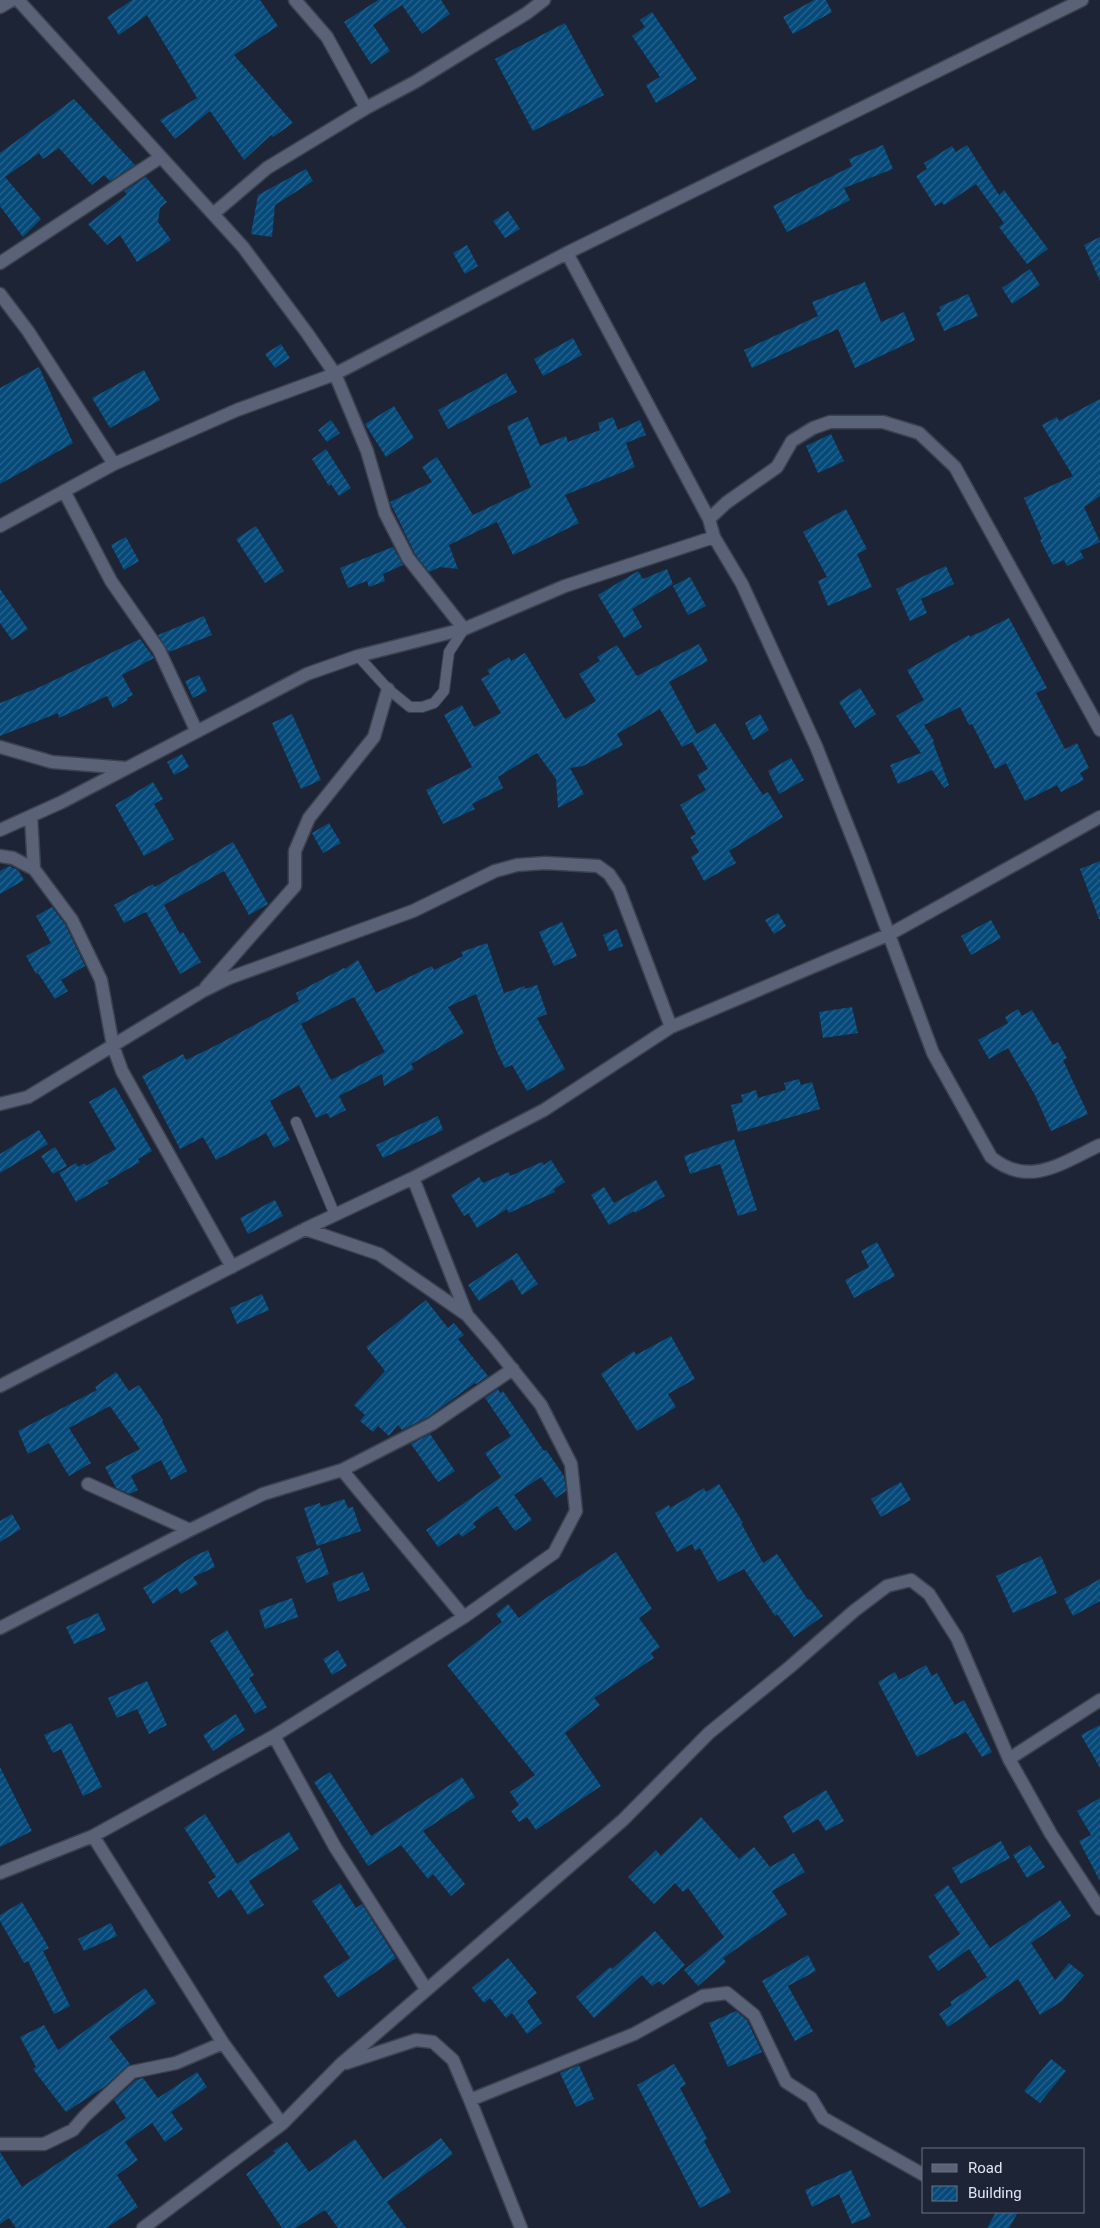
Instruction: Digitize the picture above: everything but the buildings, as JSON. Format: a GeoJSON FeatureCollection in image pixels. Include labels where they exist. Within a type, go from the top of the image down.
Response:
{"type":"FeatureCollection","features":[{"type":"Feature","properties":{"kind":"street"},"geometry":{"type":"LineString","coordinates":[[0,7],[12,0]]}},
{"type":"Feature","properties":{"kind":"street"},"geometry":{"type":"LineString","coordinates":[[18,0],[243,247],[335,374],[367,451],[385,513],[408,558],[464,629]]}},
{"type":"Feature","properties":{"kind":"street"},"geometry":{"type":"LineString","coordinates":[[295,0],[327,37],[366,108]]}},
{"type":"Feature","properties":{"kind":"street"},"geometry":{"type":"LineString","coordinates":[[213,214],[267,168],[366,108],[415,82],[528,13],[544,0]]}},
{"type":"Feature","properties":{"kind":"street"},"geometry":{"type":"LineString","coordinates":[[0,526],[114,464],[237,410],[335,374],[567,253],[1082,0]]}},
{"type":"Feature","properties":{"kind":"street"},"geometry":{"type":"LineString","coordinates":[[0,263],[160,157]]}},
{"type":"Feature","properties":{"kind":"street"},"geometry":{"type":"LineString","coordinates":[[567,253],[709,519],[714,537],[742,584],[816,746],[890,934],[933,1053],[991,1157],[1000,1165],[1014,1171],[1038,1172],[1061,1165],[1100,1145]]}},
{"type":"Feature","properties":{"kind":"street"},"geometry":{"type":"LineString","coordinates":[[0,294],[28,331],[114,464]]}},
{"type":"Feature","properties":{"kind":"street"},"geometry":{"type":"LineString","coordinates":[[709,519],[726,503],[777,467],[792,441],[813,428],[830,422],[883,422],[919,433],[955,467],[1100,730]]}},
{"type":"Feature","properties":{"kind":"street"},"geometry":{"type":"LineString","coordinates":[[64,491],[111,581],[159,650],[196,730]]}},
{"type":"Feature","properties":{"kind":"street"},"geometry":{"type":"LineString","coordinates":[[0,830],[62,802],[196,730],[307,674],[358,656],[464,629],[565,586],[714,537]]}},
{"type":"Feature","properties":{"kind":"street"},"geometry":{"type":"LineString","coordinates":[[201,992],[294,886],[295,850],[309,818],[374,737],[388,689]]}},
{"type":"Feature","properties":{"kind":"street"},"geometry":{"type":"LineString","coordinates":[[0,747],[52,762],[126,768]]}},
{"type":"Feature","properties":{"kind":"street"},"geometry":{"type":"LineString","coordinates":[[31,816],[34,869]]}},
{"type":"Feature","properties":{"kind":"street"},"geometry":{"type":"LineString","coordinates":[[0,1386],[305,1229],[413,1178],[544,1110],[671,1027],[890,934],[1100,817]]}},
{"type":"Feature","properties":{"kind":"street"},"geometry":{"type":"LineString","coordinates":[[0,856],[13,858],[34,869],[72,920],[101,980],[113,1046],[122,1071],[232,1267]]}},
{"type":"Feature","properties":{"kind":"street"},"geometry":{"type":"LineString","coordinates":[[0,1104],[28,1097],[201,992],[229,978],[413,911],[495,871],[517,865],[546,863],[598,866],[609,874],[619,889],[671,1027]]}},
{"type":"Feature","properties":{"kind":"street"},"geometry":{"type":"LineString","coordinates":[[413,1178],[467,1315]]}},
{"type":"Feature","properties":{"kind":"street"},"geometry":{"type":"LineString","coordinates":[[0,1873],[93,1836],[274,1736],[464,1618],[554,1553],[576,1511],[571,1464],[541,1405],[467,1315],[379,1254],[305,1229]]}},
{"type":"Feature","properties":{"kind":"street"},"geometry":{"type":"LineString","coordinates":[[0,1628],[263,1494],[342,1470],[432,1424],[513,1369]]}},
{"type":"Feature","properties":{"kind":"street"},"geometry":{"type":"LineString","coordinates":[[342,1470],[464,1618]]}},
{"type":"Feature","properties":{"kind":"street"},"geometry":{"type":"LineString","coordinates":[[88,1484],[190,1530]]}},
{"type":"Feature","properties":{"kind":"street"},"geometry":{"type":"LineString","coordinates":[[143,2228],[282,2124],[341,2064],[426,1988],[623,1820],[709,1732],[791,1666],[854,1611],[887,1586],[912,1580],[929,1594],[957,1638],[1009,1759],[1051,1834],[1100,1909]]}},
{"type":"Feature","properties":{"kind":"street"},"geometry":{"type":"LineString","coordinates":[[1009,1759],[1100,1700]]}},
{"type":"Feature","properties":{"kind":"street"},"geometry":{"type":"LineString","coordinates":[[274,1736],[334,1847],[426,1988]]}},
{"type":"Feature","properties":{"kind":"street"},"geometry":{"type":"LineString","coordinates":[[93,1836],[224,2043],[282,2124]]}},
{"type":"Feature","properties":{"kind":"street"},"geometry":{"type":"LineString","coordinates":[[470,2100],[634,2034],[703,1996],[727,1993],[754,2015],[786,2082],[811,2098],[823,2118],[922,2174]]}},
{"type":"Feature","properties":{"kind":"street"},"geometry":{"type":"LineString","coordinates":[[341,2064],[416,2040],[432,2042],[453,2060],[521,2228]]}},
{"type":"Feature","properties":{"kind":"street"},"geometry":{"type":"LineString","coordinates":[[0,2144],[44,2144],[73,2130],[85,2116],[132,2072],[176,2062],[224,2043]]}},
{"type":"Feature","properties":{"kind":"lane"},"geometry":{"type":"LineString","coordinates":[[358,656],[388,689],[410,707],[422,707],[434,703],[444,692],[448,652],[464,629]]}},
{"type":"Feature","properties":{"kind":"lane"},"geometry":{"type":"LineString","coordinates":[[296,1122],[335,1215]]}}]}
